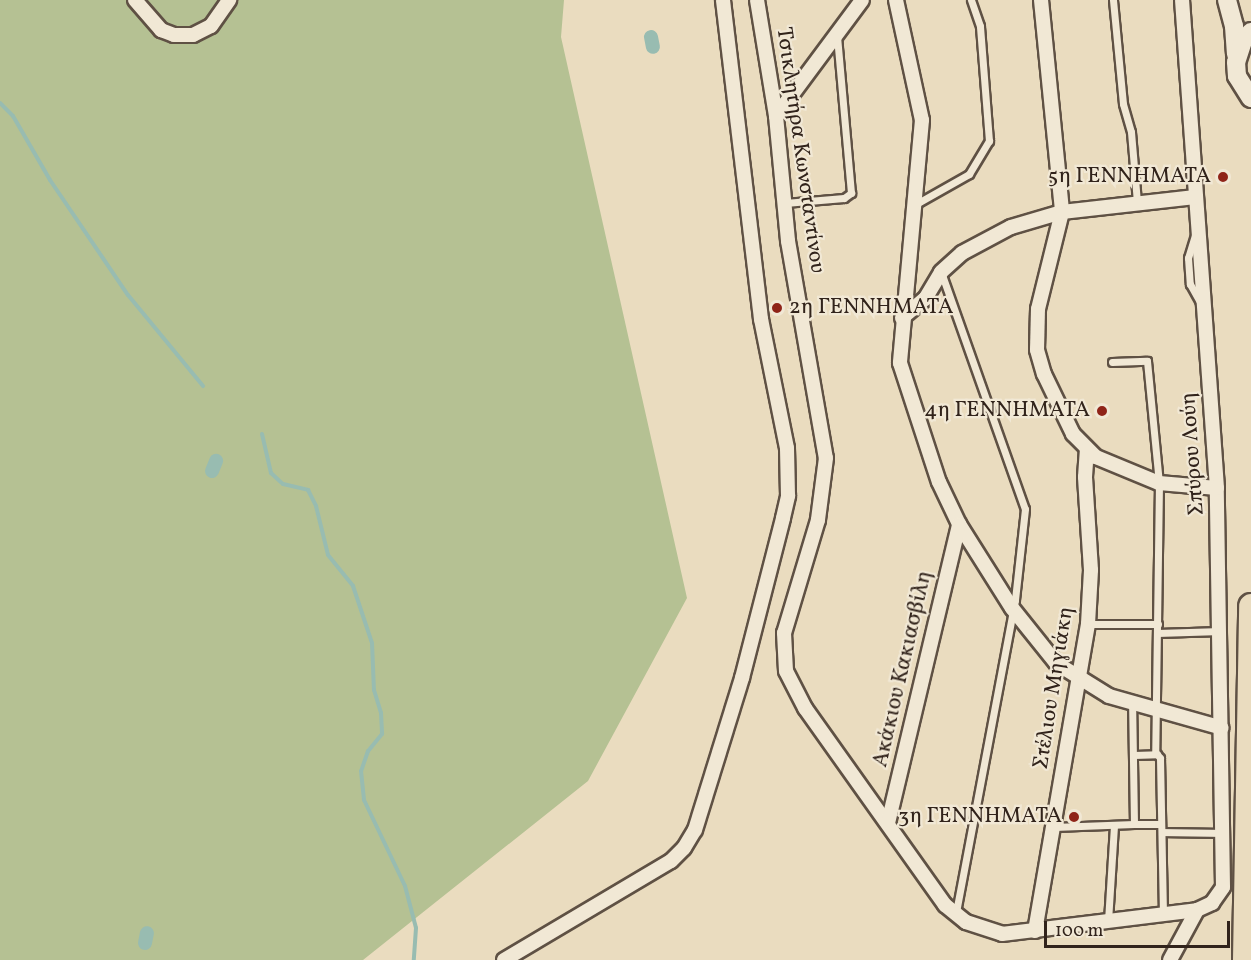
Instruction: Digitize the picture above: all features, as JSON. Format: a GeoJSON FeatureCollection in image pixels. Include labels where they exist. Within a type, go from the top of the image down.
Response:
{"type":"FeatureCollection","features":[{"type":"Feature","properties":{"kind":"highway"},"geometry":{"type":"LineString","coordinates":[[1245,960],[1251,606]]}},
{"type":"Feature","properties":{"kind":"main road"},"geometry":{"type":"LineString","coordinates":[[1227,0],[1234,26],[1237,76],[1251,98]]}},
{"type":"Feature","properties":{"kind":"main road"},"geometry":{"type":"LineString","coordinates":[[1236,62],[1243,41],[1251,32]]}},
{"type":"Feature","properties":{"kind":"street"},"geometry":{"type":"LineString","coordinates":[[135,0],[161,30],[174,35],[193,35],[211,26],[229,0]]}},
{"type":"Feature","properties":{"kind":"street"},"geometry":{"type":"LineString","coordinates":[[504,960],[671,861],[684,848],[695,830],[742,678],[783,518],[788,496],[787,448],[761,319],[723,0]]}},
{"type":"Feature","properties":{"kind":"street","name":"Τσικλητήρα Κωνσταντίνου"},"geometry":{"type":"LineString","coordinates":[[757,0],[776,116],[784,203],[826,458],[818,520],[784,633],[783,660],[789,680],[805,708],[955,915],[990,932],[1035,931],[1197,910],[1212,903]]}},
{"type":"Feature","properties":{"kind":"street"},"geometry":{"type":"LineString","coordinates":[[776,116],[862,0]]}},
{"type":"Feature","properties":{"kind":"street"},"geometry":{"type":"LineString","coordinates":[[896,0],[922,120],[916,204],[902,318],[901,374],[937,476],[959,524],[1012,608],[1046,653],[1078,680],[1153,711],[1222,728]]}},
{"type":"Feature","properties":{"kind":"street"},"geometry":{"type":"LineString","coordinates":[[1041,0],[1062,212],[1038,309],[1037,350],[1064,420],[1087,450],[1126,471],[1159,483],[1217,488]]}},
{"type":"Feature","properties":{"kind":"street","name":"Σπύρου Λούη"},"geometry":{"type":"LineString","coordinates":[[1182,0],[1217,488],[1225,878],[1212,903]]}},
{"type":"Feature","properties":{"kind":"street"},"geometry":{"type":"LineString","coordinates":[[902,318],[925,299],[941,272],[984,239],[1062,212],[1195,197]]}},
{"type":"Feature","properties":{"kind":"street","name":"Στέλιου Μηγιάκη"},"geometry":{"type":"LineString","coordinates":[[1035,931],[1088,624],[1091,570],[1085,477],[1087,450]]}},
{"type":"Feature","properties":{"kind":"street","name":"Ακάκιου Κακιασβίλη"},"geometry":{"type":"LineString","coordinates":[[888,823],[959,524]]}},
{"type":"Feature","properties":{"kind":"street"},"geometry":{"type":"LineString","coordinates":[[1170,960],[1197,910]]}},
{"type":"Feature","properties":{"kind":"lane"},"geometry":{"type":"LineString","coordinates":[[916,204],[969,174],[989,141],[980,26],[971,0]]}},
{"type":"Feature","properties":{"kind":"lane"},"geometry":{"type":"LineString","coordinates":[[1113,0],[1123,105],[1131,132],[1137,202]]}},
{"type":"Feature","properties":{"kind":"lane"},"geometry":{"type":"LineString","coordinates":[[784,203],[844,198],[851,193],[837,34]]}},
{"type":"Feature","properties":{"kind":"lane"},"geometry":{"type":"LineString","coordinates":[[941,272],[1024,503],[1012,608],[955,915]]}},
{"type":"Feature","properties":{"kind":"lane"},"geometry":{"type":"LineString","coordinates":[[1112,362],[1147,361],[1159,483],[1158,624],[1153,711],[1155,754]]}},
{"type":"Feature","properties":{"kind":"lane"},"geometry":{"type":"LineString","coordinates":[[1088,624],[1158,624]]}},
{"type":"Feature","properties":{"kind":"lane"},"geometry":{"type":"LineString","coordinates":[[1157,633],[1221,631]]}},
{"type":"Feature","properties":{"kind":"lane"},"geometry":{"type":"LineString","coordinates":[[1132,703],[1134,824]]}},
{"type":"Feature","properties":{"kind":"lane"},"geometry":{"type":"LineString","coordinates":[[1134,755],[1155,754],[1161,758],[1163,915]]}},
{"type":"Feature","properties":{"kind":"lane"},"geometry":{"type":"LineString","coordinates":[[1054,827],[1161,824]]}},
{"type":"Feature","properties":{"kind":"lane"},"geometry":{"type":"LineString","coordinates":[[1108,922],[1114,825]]}},
{"type":"Feature","properties":{"kind":"lane"},"geometry":{"type":"LineString","coordinates":[[1162,832],[1224,833]]}},
{"type":"Feature","properties":{"kind":"green space"},"geometry":{"type":"Polygon","coordinates":[[[0,0],[564,0],[561,37],[687,598],[588,781],[363,960],[0,960],[0,0]]]}},
{"type":"Feature","properties":{"kind":"waterway"},"geometry":{"type":"LineString","coordinates":[[651,37],[653,47]]}},
{"type":"Feature","properties":{"kind":"waterway"},"geometry":{"type":"LineString","coordinates":[[0,103],[13,116],[50,180],[128,295],[203,386]]}},
{"type":"Feature","properties":{"kind":"waterway"},"geometry":{"type":"LineString","coordinates":[[262,434],[271,473],[283,484],[308,490],[316,506],[328,555],[353,586],[372,643],[374,690],[381,713],[382,734],[368,751],[361,771],[364,800],[405,886],[416,928],[414,960]]}},
{"type":"Feature","properties":{"kind":"waterway"},"geometry":{"type":"LineString","coordinates":[[212,471],[216,461]]}},
{"type":"Feature","properties":{"kind":"waterway"},"geometry":{"type":"LineString","coordinates":[[145,943],[147,933]]}},
{"type":"Feature","properties":{"kind":"place","name":"5η ΓΕΝΝΗΜΑΤΑ"},"geometry":{"type":"Point","coordinates":[1223,177]}},
{"type":"Feature","properties":{"kind":"place","name":"2η ΓΕΝΝΗΜΑΤΑ"},"geometry":{"type":"Point","coordinates":[777,308]}},
{"type":"Feature","properties":{"kind":"place","name":"4η ΓΕΝΝΗΜΑΤΑ"},"geometry":{"type":"Point","coordinates":[1102,411]}},
{"type":"Feature","properties":{"kind":"place","name":"3η ΓΕΝΝΗΜΑΤΑ"},"geometry":{"type":"Point","coordinates":[1074,817]}}]}
